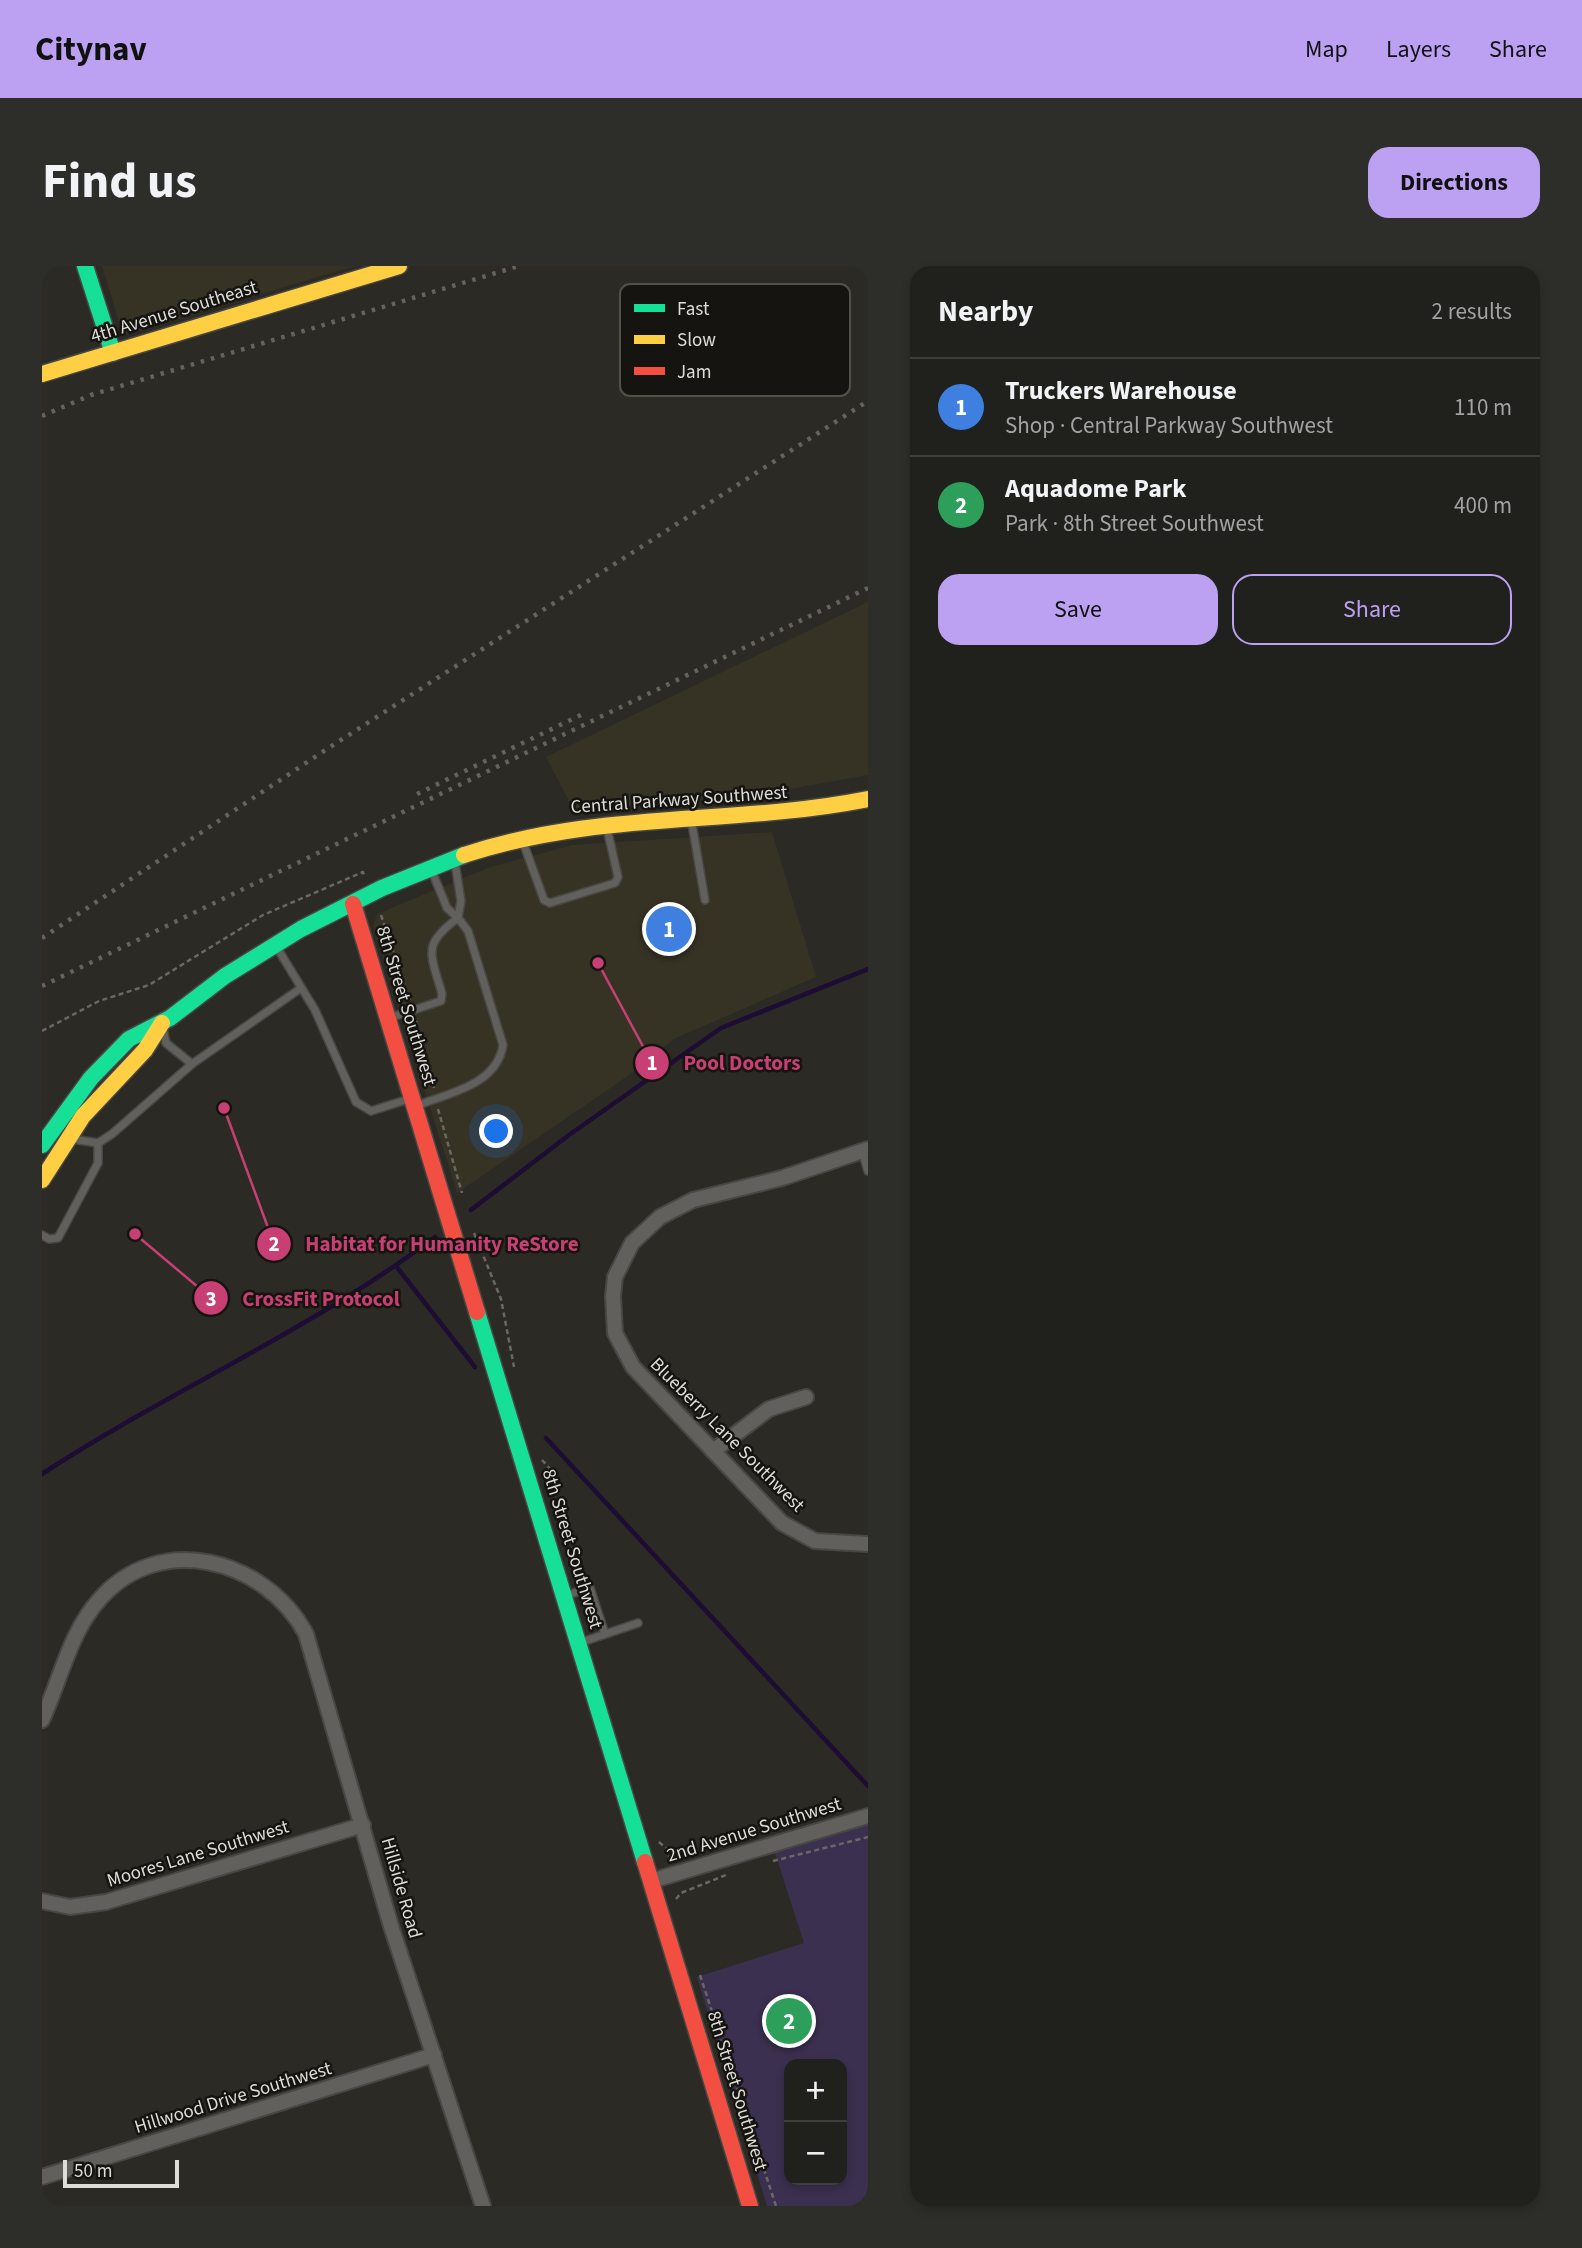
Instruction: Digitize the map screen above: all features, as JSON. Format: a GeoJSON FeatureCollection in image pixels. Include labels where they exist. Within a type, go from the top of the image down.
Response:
{"type":"FeatureCollection","features":[{"type":"Feature","properties":{"kind":"street"},"geometry":{"type":"LineString","coordinates":[[85,266],[113,353]]}},
{"type":"Feature","properties":{"kind":"street","name":"4th Avenue Southeast"},"geometry":{"type":"LineString","coordinates":[[42,374],[399,266]]}},
{"type":"Feature","properties":{"kind":"street","name":"Central Parkway Southwest"},"geometry":{"type":"LineString","coordinates":[[42,1145],[134,1034],[162,1023],[223,977],[275,945],[353,904],[431,868],[552,831],[605,824],[801,811],[868,799]]}},
{"type":"Feature","properties":{"kind":"street","name":"8th Street Southwest"},"geometry":{"type":"LineString","coordinates":[[353,904],[750,2206]]}},
{"type":"Feature","properties":{"kind":"street","name":"Central Parkway Southwest"},"geometry":{"type":"LineString","coordinates":[[42,1180],[83,1116],[145,1050],[162,1023]]}},
{"type":"Feature","properties":{"kind":"street","name":"Blueberry Lane Southwest"},"geometry":{"type":"LineString","coordinates":[[865,1150],[782,1178],[693,1200],[660,1217],[632,1242],[615,1277],[612,1296],[615,1334],[633,1367],[782,1523],[816,1541],[868,1544]]}},
{"type":"Feature","properties":{"kind":"street"},"geometry":{"type":"LineString","coordinates":[[713,1451],[769,1409],[806,1396]]}},
{"type":"Feature","properties":{"kind":"street","name":"Hillside Road"},"geometry":{"type":"LineString","coordinates":[[42,1720],[88,1613],[114,1586],[130,1576],[165,1563],[203,1561],[239,1569],[271,1589],[297,1616],[306,1634],[395,1939],[483,2206]]}},
{"type":"Feature","properties":{"kind":"street","name":"2nd Avenue Southwest"},"geometry":{"type":"LineString","coordinates":[[651,1881],[868,1816]]}},
{"type":"Feature","properties":{"kind":"street","name":"Moores Lane Southwest"},"geometry":{"type":"LineString","coordinates":[[42,1901],[70,1907],[106,1902],[363,1825]]}},
{"type":"Feature","properties":{"kind":"street","name":"Hillwood Drive Southwest"},"geometry":{"type":"LineString","coordinates":[[42,2177],[434,2055]]}},
{"type":"Feature","properties":{"kind":"lane"},"geometry":{"type":"LineString","coordinates":[[691,818],[705,900]]}},
{"type":"Feature","properties":{"kind":"lane"},"geometry":{"type":"LineString","coordinates":[[521,839],[544,901],[550,903],[615,883],[618,877],[605,824]]}},
{"type":"Feature","properties":{"kind":"lane"},"geometry":{"type":"LineString","coordinates":[[388,1018],[441,1001],[442,994],[430,951],[433,940],[458,918],[461,901],[454,860]]}},
{"type":"Feature","properties":{"kind":"lane"},"geometry":{"type":"LineString","coordinates":[[275,945],[315,1010],[356,1102],[371,1111],[436,1098],[488,1075],[500,1062],[503,1045],[468,931],[446,908],[431,868]]}},
{"type":"Feature","properties":{"kind":"lane"},"geometry":{"type":"LineString","coordinates":[[68,1139],[98,1143],[112,1135],[192,1065],[301,988]]}},
{"type":"Feature","properties":{"kind":"lane"},"geometry":{"type":"LineString","coordinates":[[162,1023],[166,1043],[192,1065]]}},
{"type":"Feature","properties":{"kind":"lane"},"geometry":{"type":"LineString","coordinates":[[42,1235],[49,1239],[58,1238],[98,1163],[98,1143]]}},
{"type":"Feature","properties":{"kind":"lane"},"geometry":{"type":"LineString","coordinates":[[865,1150],[868,1171]]}},
{"type":"Feature","properties":{"kind":"lane"},"geometry":{"type":"LineString","coordinates":[[564,1595],[590,1588],[605,1634]]}},
{"type":"Feature","properties":{"kind":"lane"},"geometry":{"type":"LineString","coordinates":[[579,1643],[638,1623]]}},
{"type":"Feature","properties":{"kind":"path"},"geometry":{"type":"LineString","coordinates":[[42,1031],[99,1000],[149,985],[263,915],[363,872],[364,876]]}},
{"type":"Feature","properties":{"kind":"path"},"geometry":{"type":"LineString","coordinates":[[381,915],[433,1078],[465,1204]]}},
{"type":"Feature","properties":{"kind":"path"},"geometry":{"type":"LineString","coordinates":[[472,1230],[500,1299],[515,1373]]}},
{"type":"Feature","properties":{"kind":"path"},"geometry":{"type":"LineString","coordinates":[[539,1457],[554,1472],[582,1590]]}},
{"type":"Feature","properties":{"kind":"path"},"geometry":{"type":"LineString","coordinates":[[653,1834],[666,1848],[671,1862]]}},
{"type":"Feature","properties":{"kind":"path"},"geometry":{"type":"LineString","coordinates":[[766,1863],[868,1837]]}},
{"type":"Feature","properties":{"kind":"path"},"geometry":{"type":"LineString","coordinates":[[678,1906],[676,1899],[681,1893],[728,1874]]}},
{"type":"Feature","properties":{"kind":"path"},"geometry":{"type":"LineString","coordinates":[[676,1889],[681,1893]]}},
{"type":"Feature","properties":{"kind":"path"},"geometry":{"type":"LineString","coordinates":[[696,1964],[776,2206]]}},
{"type":"Feature","properties":{"kind":"shaded area"},"geometry":{"type":"Polygon","coordinates":[[[102,266],[355,266],[123,335],[102,266]]]}},
{"type":"Feature","properties":{"kind":"shaded area"},"geometry":{"type":"Polygon","coordinates":[[[868,602],[868,775],[740,798],[573,809],[546,757],[868,602]]]}},
{"type":"Feature","properties":{"kind":"shaded area"},"geometry":{"type":"Polygon","coordinates":[[[772,832],[816,977],[674,1039],[625,1078],[457,1193],[373,926],[377,914],[490,867],[572,845],[772,832]]]}},
{"type":"Feature","properties":{"kind":"shaded area"},"geometry":{"type":"Polygon","coordinates":[[[868,1825],[868,2206],[767,2206],[697,1977],[804,1943],[775,1853],[868,1825]]]}},
{"type":"Feature","properties":{"kind":"waterway"},"geometry":{"type":"LineString","coordinates":[[471,1210],[569,1135],[721,1028],[868,969]]}},
{"type":"Feature","properties":{"kind":"waterway"},"geometry":{"type":"LineString","coordinates":[[42,1474],[340,1301],[435,1237]]}},
{"type":"Feature","properties":{"kind":"waterway"},"geometry":{"type":"LineString","coordinates":[[396,1266],[475,1367]]}},
{"type":"Feature","properties":{"kind":"waterway"},"geometry":{"type":"LineString","coordinates":[[546,1438],[868,1786]]}},
{"type":"Feature","properties":{"kind":"railway"},"geometry":{"type":"LineString","coordinates":[[42,416],[91,395],[519,266]]}},
{"type":"Feature","properties":{"kind":"railway"},"geometry":{"type":"LineString","coordinates":[[42,938],[327,749],[868,401]]}},
{"type":"Feature","properties":{"kind":"railway"},"geometry":{"type":"LineString","coordinates":[[42,986],[868,588]]}},
{"type":"Feature","properties":{"kind":"railway"},"geometry":{"type":"LineString","coordinates":[[417,794],[587,712]]}},
{"type":"Feature","properties":{"kind":"traffic: fast"},"geometry":{"type":"LineString","coordinates":[[85,266],[113,353]]}},
{"type":"Feature","properties":{"kind":"traffic: fast"},"geometry":{"type":"LineString","coordinates":[[42,1145],[91,1078],[129,1039],[170,1018],[225,976],[301,929],[382,888],[464,855]]}},
{"type":"Feature","properties":{"kind":"traffic: fast"},"geometry":{"type":"LineString","coordinates":[[477,1312],[645,1862]]}},
{"type":"Feature","properties":{"kind":"traffic: slow"},"geometry":{"type":"LineString","coordinates":[[42,374],[399,266]]}},
{"type":"Feature","properties":{"kind":"traffic: slow"},"geometry":{"type":"LineString","coordinates":[[464,855],[566,831],[766,813],[868,799]]}},
{"type":"Feature","properties":{"kind":"traffic: slow"},"geometry":{"type":"LineString","coordinates":[[42,1180],[83,1116],[145,1050],[162,1023]]}},
{"type":"Feature","properties":{"kind":"traffic: jam"},"geometry":{"type":"LineString","coordinates":[[353,904],[477,1312]]}},
{"type":"Feature","properties":{"kind":"traffic: jam"},"geometry":{"type":"LineString","coordinates":[[645,1862],[750,2206]]}},
{"type":"Feature","properties":{"kind":"place","name":"Truckers Warehouse"},"geometry":{"type":"Point","coordinates":[669,929]}},
{"type":"Feature","properties":{"kind":"place","name":"Pool Doctors"},"geometry":{"type":"Point","coordinates":[598,963]}},
{"type":"Feature","properties":{"kind":"place","name":"Habitat for Humanity ReStore"},"geometry":{"type":"Point","coordinates":[224,1108]}},
{"type":"Feature","properties":{"kind":"place","name":"CrossFit Protocol"},"geometry":{"type":"Point","coordinates":[135,1234]}},
{"type":"Feature","properties":{"kind":"place","name":"Aquadome Park"},"geometry":{"type":"Point","coordinates":[789,2021]}}]}
